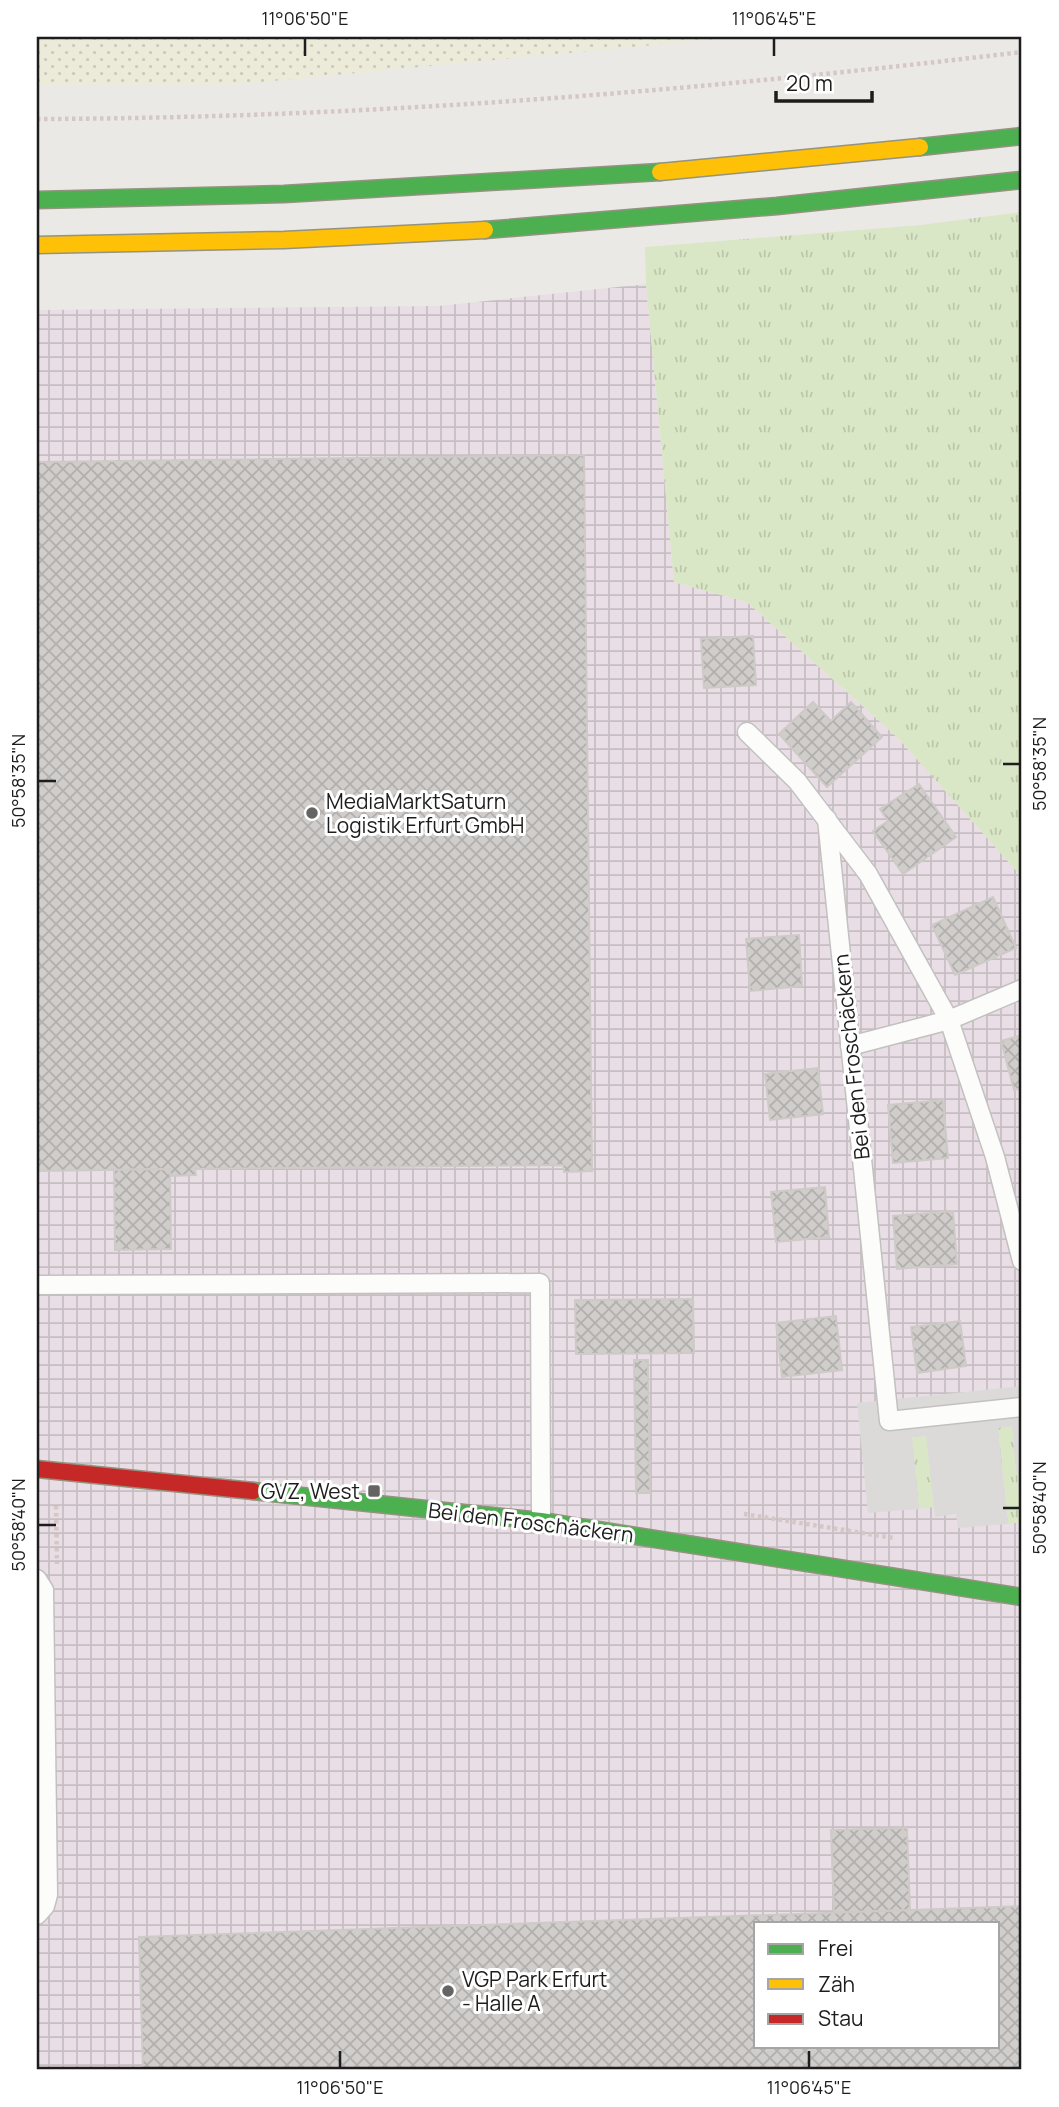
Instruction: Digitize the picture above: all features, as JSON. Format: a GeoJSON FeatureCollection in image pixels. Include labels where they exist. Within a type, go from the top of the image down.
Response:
{"type":"FeatureCollection","features":[{"type":"Feature","properties":{"kind":"main road"},"geometry":{"type":"LineString","coordinates":[[37,200],[463,188],[881,152],[1022,136]]}},
{"type":"Feature","properties":{"kind":"main road"},"geometry":{"type":"LineString","coordinates":[[37,245],[134,245],[476,230],[820,204],[1022,180]]}},
{"type":"Feature","properties":{"kind":"main road","name":"Bei den Froschäckern"},"geometry":{"type":"LineString","coordinates":[[37,1469],[541,1521],[1022,1597]]}},
{"type":"Feature","properties":{"kind":"lane"},"geometry":{"type":"LineString","coordinates":[[747,732],[797,781],[868,874],[949,1020],[995,1157],[1022,1261]]}},
{"type":"Feature","properties":{"kind":"lane","name":"Bei den Froschäckern"},"geometry":{"type":"LineString","coordinates":[[827,819],[889,1421],[1022,1407]]}},
{"type":"Feature","properties":{"kind":"lane"},"geometry":{"type":"LineString","coordinates":[[850,1046],[949,1020],[1022,989]]}},
{"type":"Feature","properties":{"kind":"lane"},"geometry":{"type":"LineString","coordinates":[[37,1285],[540,1283],[541,1521]]}},
{"type":"Feature","properties":{"kind":"lane"},"geometry":{"type":"LineString","coordinates":[[37,1914],[45,1906],[47,1895],[40,1584]]}},
{"type":"Feature","properties":{"kind":"path"},"geometry":{"type":"LineString","coordinates":[[37,119],[173,117],[488,104],[859,71],[1022,52]]}},
{"type":"Feature","properties":{"kind":"path"},"geometry":{"type":"LineString","coordinates":[[40,1584],[57,1590],[56,1505]]}},
{"type":"Feature","properties":{"kind":"shaded area"},"geometry":{"type":"Polygon","coordinates":[[[646,284],[674,582],[747,602],[898,738],[1022,877],[1022,2070],[37,2070],[37,310],[438,306],[646,284]]]}},
{"type":"Feature","properties":{"kind":"shaded area"},"geometry":{"type":"Polygon","coordinates":[[[1022,1386],[1022,1525],[1012,1426],[998,1428],[1008,1524],[958,1528],[956,1514],[935,1517],[926,1436],[912,1437],[919,1509],[868,1513],[857,1403],[1022,1386]]]}},
{"type":"Feature","properties":{"kind":"green space"},"geometry":{"type":"Polygon","coordinates":[[[37,37],[739,37],[220,86],[37,86],[37,37]]]}},
{"type":"Feature","properties":{"kind":"green space"},"geometry":{"type":"Polygon","coordinates":[[[1022,212],[1022,877],[898,738],[747,602],[674,582],[646,284],[645,247],[920,225],[1022,212]]]}},
{"type":"Feature","properties":{"kind":"green space"},"geometry":{"type":"Polygon","coordinates":[[[1012,1426],[1022,1522],[1008,1524],[998,1427],[1012,1426]]]}},
{"type":"Feature","properties":{"kind":"green space"},"geometry":{"type":"Polygon","coordinates":[[[927,1436],[934,1507],[919,1509],[912,1437],[927,1436]]]}},
{"type":"Feature","properties":{"kind":"building","name":"MediaMarktSaturn Logistik Erfurt GmbH"},"geometry":{"type":"Polygon","coordinates":[[[584,455],[592,1171],[564,1172],[563,1165],[195,1169],[196,1175],[170,1176],[170,1169],[37,1171],[37,462],[584,455]]]}},
{"type":"Feature","properties":{"kind":"building"},"geometry":{"type":"Polygon","coordinates":[[[753,636],[756,685],[704,688],[701,639],[753,636]]]}},
{"type":"Feature","properties":{"kind":"building"},"geometry":{"type":"Polygon","coordinates":[[[813,702],[831,721],[851,702],[882,737],[827,787],[779,734],[813,702]]]}},
{"type":"Feature","properties":{"kind":"building"},"geometry":{"type":"Polygon","coordinates":[[[919,784],[956,837],[903,874],[873,831],[888,821],[880,809],[919,784]]]}},
{"type":"Feature","properties":{"kind":"building"},"geometry":{"type":"Polygon","coordinates":[[[993,897],[1016,948],[955,975],[932,925],[993,897]]]}},
{"type":"Feature","properties":{"kind":"building"},"geometry":{"type":"Polygon","coordinates":[[[799,935],[802,986],[750,991],[746,939],[799,935]]]}},
{"type":"Feature","properties":{"kind":"building"},"geometry":{"type":"Polygon","coordinates":[[[1022,1035],[1022,1088],[1014,1090],[1001,1041],[1022,1035]]]}},
{"type":"Feature","properties":{"kind":"building"},"geometry":{"type":"Polygon","coordinates":[[[818,1068],[823,1114],[770,1120],[765,1074],[818,1068]]]}},
{"type":"Feature","properties":{"kind":"building"},"geometry":{"type":"Polygon","coordinates":[[[943,1100],[948,1158],[893,1163],[888,1105],[943,1100]]]}},
{"type":"Feature","properties":{"kind":"building"},"geometry":{"type":"Polygon","coordinates":[[[170,1169],[171,1249],[115,1250],[114,1170],[170,1169]]]}},
{"type":"Feature","properties":{"kind":"building"},"geometry":{"type":"Polygon","coordinates":[[[825,1187],[829,1237],[776,1242],[771,1192],[825,1187]]]}},
{"type":"Feature","properties":{"kind":"building"},"geometry":{"type":"Polygon","coordinates":[[[953,1211],[957,1264],[897,1269],[893,1216],[953,1211]]]}},
{"type":"Feature","properties":{"kind":"building"},"geometry":{"type":"Polygon","coordinates":[[[693,1299],[694,1353],[576,1354],[575,1300],[693,1299]]]}},
{"type":"Feature","properties":{"kind":"building"},"geometry":{"type":"Polygon","coordinates":[[[836,1316],[842,1370],[782,1377],[776,1323],[836,1316]]]}},
{"type":"Feature","properties":{"kind":"building"},"geometry":{"type":"Polygon","coordinates":[[[960,1321],[966,1366],[917,1373],[911,1327],[960,1321]]]}},
{"type":"Feature","properties":{"kind":"building"},"geometry":{"type":"Polygon","coordinates":[[[634,1360],[648,1360],[650,1493],[636,1493],[634,1360]]]}},
{"type":"Feature","properties":{"kind":"building"},"geometry":{"type":"Polygon","coordinates":[[[907,1828],[910,1910],[834,1913],[831,1830],[907,1828]]]}},
{"type":"Feature","properties":{"kind":"building","name":"VGP Park Erfurt - Halle A"},"geometry":{"type":"Polygon","coordinates":[[[1022,1906],[1022,2070],[143,2070],[139,1937],[1022,1906]]]}},
{"type":"Feature","properties":{"kind":"traffic: fast"},"geometry":{"type":"LineString","coordinates":[[920,147],[1022,136]]}},
{"type":"Feature","properties":{"kind":"traffic: fast"},"geometry":{"type":"LineString","coordinates":[[37,200],[284,194],[660,172]]}},
{"type":"Feature","properties":{"kind":"traffic: fast"},"geometry":{"type":"LineString","coordinates":[[485,230],[777,206],[1022,180]]}},
{"type":"Feature","properties":{"kind":"traffic: fast"},"geometry":{"type":"LineString","coordinates":[[253,1491],[541,1521],[1022,1597]]}},
{"type":"Feature","properties":{"kind":"traffic: slow"},"geometry":{"type":"LineString","coordinates":[[660,172],[920,147]]}},
{"type":"Feature","properties":{"kind":"traffic: slow"},"geometry":{"type":"LineString","coordinates":[[37,245],[284,240],[485,230]]}},
{"type":"Feature","properties":{"kind":"traffic: jam"},"geometry":{"type":"LineString","coordinates":[[37,1469],[253,1491]]}},
{"type":"Feature","properties":{"kind":"place","name":"MediaMarktSaturn Logistik Erfurt GmbH"},"geometry":{"type":"Point","coordinates":[312,813]}},
{"type":"Feature","properties":{"kind":"place","name":"GVZ, West"},"geometry":{"type":"Point","coordinates":[374,1491]}},
{"type":"Feature","properties":{"kind":"place","name":"VGP Park Erfurt - Halle A"},"geometry":{"type":"Point","coordinates":[448,1991]}}]}
